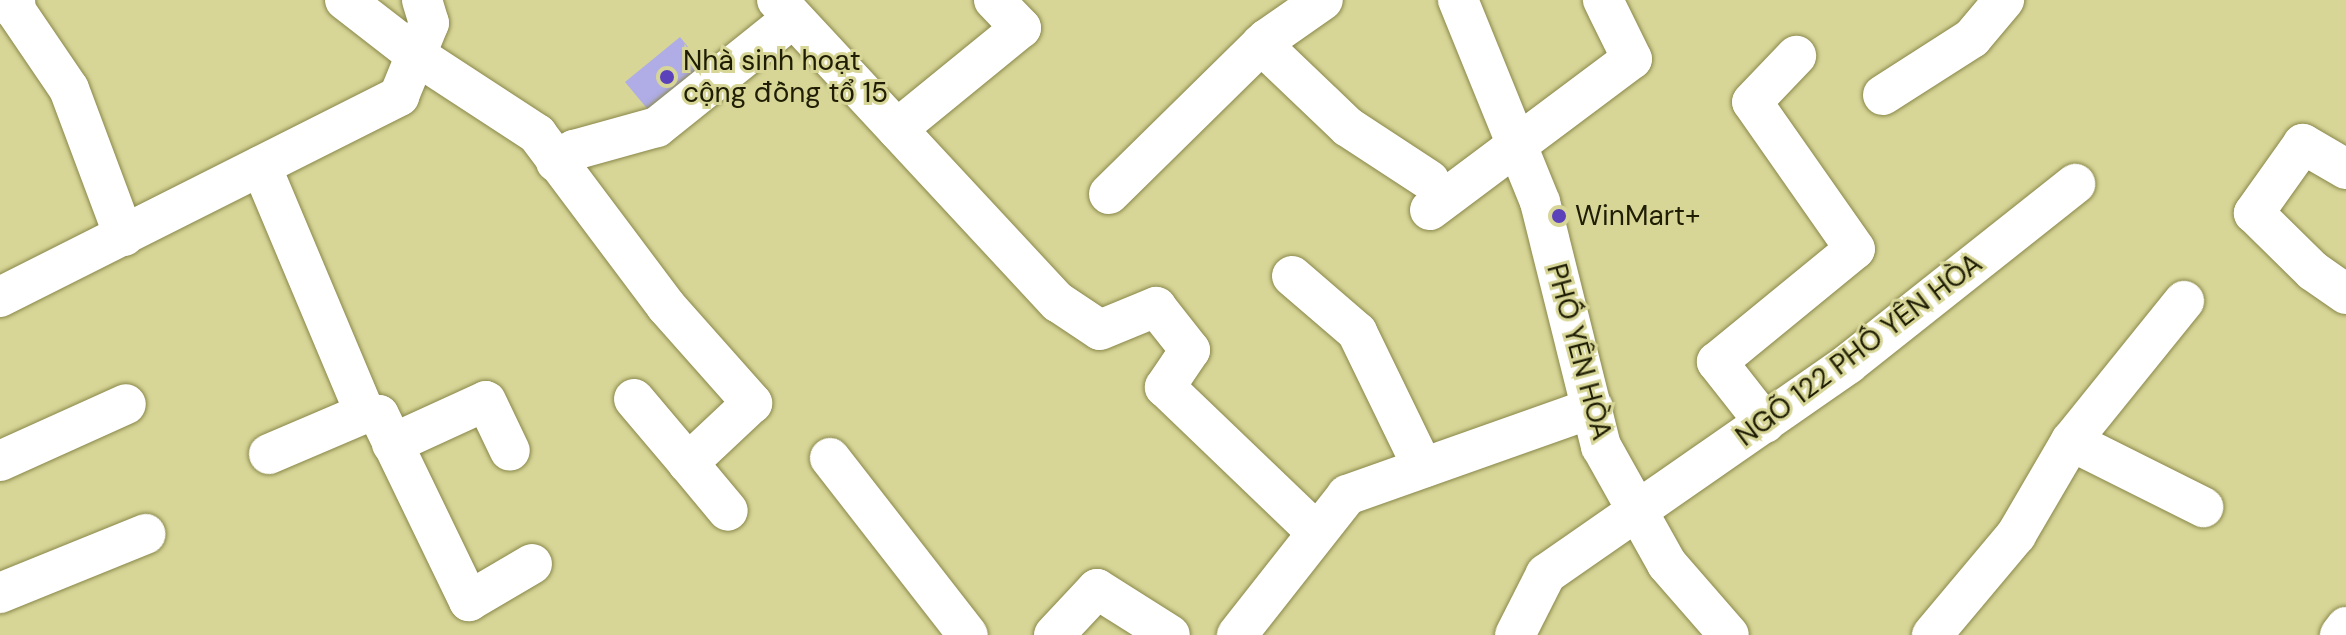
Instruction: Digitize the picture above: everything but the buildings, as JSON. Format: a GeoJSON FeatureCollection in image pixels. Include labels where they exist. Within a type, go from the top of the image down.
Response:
{"type":"FeatureCollection","features":[{"type":"Feature","properties":{"kind":"street"},"geometry":{"type":"LineString","coordinates":[[15,0],[16,11],[69,89],[124,236]]}},
{"type":"Feature","properties":{"kind":"street"},"geometry":{"type":"LineString","coordinates":[[345,0],[416,55],[537,134],[666,306],[752,403],[688,463]]}},
{"type":"Feature","properties":{"kind":"street"},"geometry":{"type":"LineString","coordinates":[[0,297],[399,96],[429,23],[422,0]]}},
{"type":"Feature","properties":{"kind":"street"},"geometry":{"type":"LineString","coordinates":[[897,129],[1021,28],[994,0]]}},
{"type":"Feature","properties":{"kind":"street","name":"PHỐ YÊN HÒA"},"geometry":{"type":"LineString","coordinates":[[1458,0],[1540,202],[1601,446],[1667,564],[1729,635]]}},
{"type":"Feature","properties":{"kind":"street"},"geometry":{"type":"LineString","coordinates":[[1883,95],[1972,38],[2004,0]]}},
{"type":"Feature","properties":{"kind":"street"},"geometry":{"type":"LineString","coordinates":[[1261,44],[1348,127],[1430,195],[1517,147],[1632,59],[1606,1]]}},
{"type":"Feature","properties":{"kind":"street"},"geometry":{"type":"LineString","coordinates":[[1109,194],[1301,6]]}},
{"type":"Feature","properties":{"kind":"street"},"geometry":{"type":"LineString","coordinates":[[556,162],[574,150],[657,127],[785,9],[1068,309],[1100,330],[1156,307],[1190,350],[1165,387],[1316,532]]}},
{"type":"Feature","properties":{"kind":"street"},"geometry":{"type":"LineString","coordinates":[[1765,423],[1717,362],[1855,249],[1752,102],[1796,56]]}},
{"type":"Feature","properties":{"kind":"street"},"geometry":{"type":"LineString","coordinates":[[2346,169],[2303,144],[2254,213],[2313,271],[2346,294]]}},
{"type":"Feature","properties":{"kind":"street"},"geometry":{"type":"LineString","coordinates":[[261,166],[365,413]]}},
{"type":"Feature","properties":{"kind":"street","name":"NGÕ 122 PHỐ YÊN HÒA"},"geometry":{"type":"LineString","coordinates":[[1515,635],[1546,574],[1765,423],[2075,184]]}},
{"type":"Feature","properties":{"kind":"street"},"geometry":{"type":"LineString","coordinates":[[1292,276],[1357,332],[1423,468]]}},
{"type":"Feature","properties":{"kind":"street"},"geometry":{"type":"LineString","coordinates":[[1932,635],[2016,535],[2071,441],[2184,301]]}},
{"type":"Feature","properties":{"kind":"street"},"geometry":{"type":"LineString","coordinates":[[634,399],[728,511]]}},
{"type":"Feature","properties":{"kind":"street"},"geometry":{"type":"LineString","coordinates":[[392,444],[486,401],[510,451]]}},
{"type":"Feature","properties":{"kind":"street"},"geometry":{"type":"LineString","coordinates":[[0,461],[126,404]]}},
{"type":"Feature","properties":{"kind":"street"},"geometry":{"type":"LineString","coordinates":[[1237,635],[1347,495],[1593,408]]}},
{"type":"Feature","properties":{"kind":"street"},"geometry":{"type":"LineString","coordinates":[[269,454],[365,413],[379,415],[469,601],[532,564]]}},
{"type":"Feature","properties":{"kind":"street"},"geometry":{"type":"LineString","coordinates":[[2071,441],[2203,507]]}},
{"type":"Feature","properties":{"kind":"street"},"geometry":{"type":"LineString","coordinates":[[830,458],[968,635]]}},
{"type":"Feature","properties":{"kind":"street"},"geometry":{"type":"LineString","coordinates":[[0,593],[145,534]]}},
{"type":"Feature","properties":{"kind":"street"},"geometry":{"type":"LineString","coordinates":[[1054,635],[1097,589],[1170,635]]}},
{"type":"Feature","properties":{"kind":"street"},"geometry":{"type":"LineString","coordinates":[[2341,635],[2346,627]]}},
{"type":"Feature","properties":{"kind":"place","name":"Nhà sinh hoạt cộng đồng tổ 15"},"geometry":{"type":"Point","coordinates":[667,77]}},
{"type":"Feature","properties":{"kind":"place","name":"WinMart+"},"geometry":{"type":"Point","coordinates":[1559,216]}}]}
